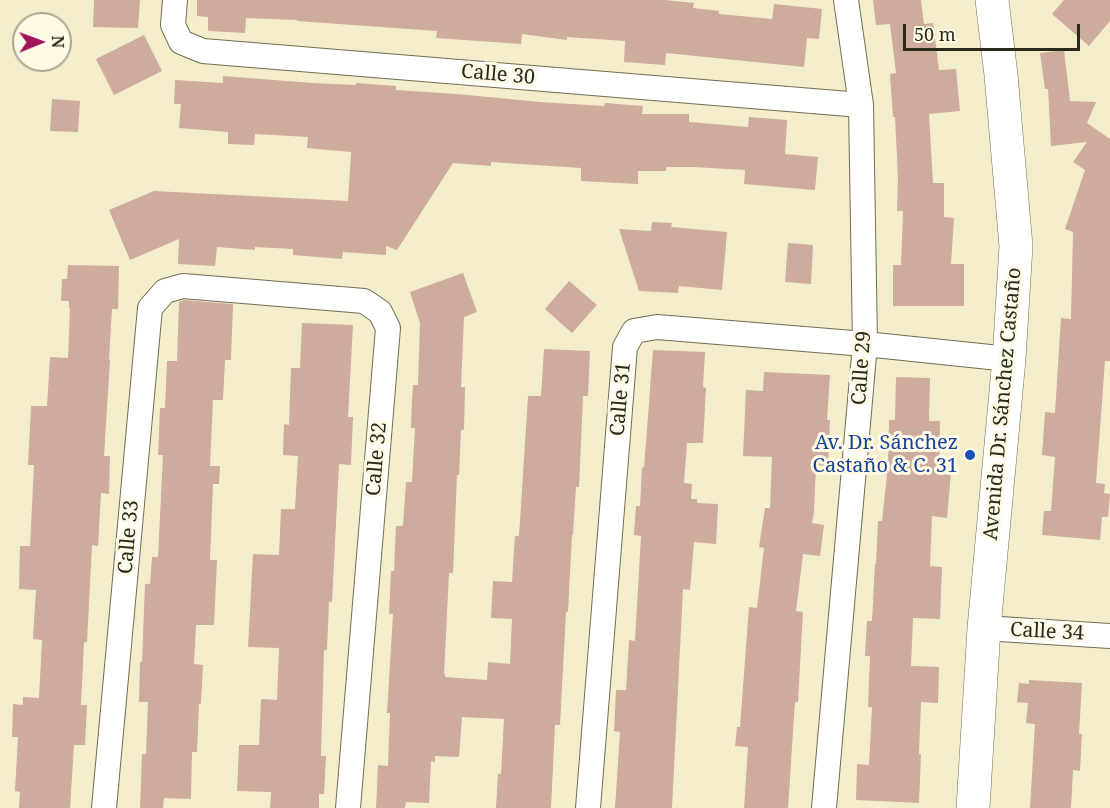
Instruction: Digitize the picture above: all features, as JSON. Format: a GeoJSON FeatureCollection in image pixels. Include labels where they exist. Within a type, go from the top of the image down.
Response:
{"type":"FeatureCollection","features":[{"type":"Feature","properties":{"kind":"street","name":"Calle 30"},"geometry":{"type":"LineString","coordinates":[[175,0],[173,25],[181,42],[203,51],[861,105]]}},
{"type":"Feature","properties":{"kind":"street","name":"Calle 29"},"geometry":{"type":"LineString","coordinates":[[824,808],[865,344],[861,105],[846,0]]}},
{"type":"Feature","properties":{"kind":"street","name":"Avenida Dr. Sánchez Castaño"},"geometry":{"type":"LineString","coordinates":[[972,808],[984,628],[1009,359],[1016,246],[992,0]]}},
{"type":"Feature","properties":{"kind":"street","name":"Calle 33"},"geometry":{"type":"LineString","coordinates":[[104,808],[150,308],[165,291],[183,286]]}},
{"type":"Feature","properties":{"kind":"street","name":"Calle 32"},"geometry":{"type":"LineString","coordinates":[[183,286],[364,301],[380,312],[388,328],[348,808]]}},
{"type":"Feature","properties":{"kind":"street","name":"Calle 31"},"geometry":{"type":"LineString","coordinates":[[588,808],[625,347],[634,331],[657,327],[865,344],[1009,359]]}},
{"type":"Feature","properties":{"kind":"street","name":"Calle 34"},"geometry":{"type":"LineString","coordinates":[[984,628],[1110,636]]}},
{"type":"Feature","properties":{"kind":"building"},"geometry":{"type":"Polygon","coordinates":[[[94,0],[140,0],[138,28],[93,27],[94,0]]]}},
{"type":"Feature","properties":{"kind":"building"},"geometry":{"type":"Polygon","coordinates":[[[197,0],[665,0],[694,3],[693,8],[719,11],[719,14],[772,19],[774,4],[822,9],[819,39],[807,38],[804,67],[666,53],[665,65],[624,62],[625,41],[567,37],[567,40],[522,34],[521,44],[436,38],[437,31],[246,18],[245,33],[208,31],[208,17],[197,16],[197,0]]]}},
{"type":"Feature","properties":{"kind":"building"},"geometry":{"type":"Polygon","coordinates":[[[873,0],[921,0],[924,24],[933,23],[939,70],[956,69],[960,111],[929,114],[933,183],[944,183],[944,217],[954,218],[951,264],[964,264],[964,306],[893,306],[893,265],[901,265],[903,211],[897,211],[895,117],[893,117],[890,74],[896,73],[890,24],[876,25],[873,0]]]}},
{"type":"Feature","properties":{"kind":"building"},"geometry":{"type":"Polygon","coordinates":[[[1064,0],[1110,0],[1110,21],[1089,46],[1052,14],[1064,0]]]}},
{"type":"Feature","properties":{"kind":"building"},"geometry":{"type":"Polygon","coordinates":[[[144,35],[162,71],[114,95],[96,59],[144,35]]]}},
{"type":"Feature","properties":{"kind":"building"},"geometry":{"type":"Polygon","coordinates":[[[1064,50],[1070,101],[1096,102],[1087,123],[1110,139],[1110,361],[1105,361],[1096,483],[1105,484],[1104,493],[1110,496],[1108,517],[1102,517],[1100,540],[1042,535],[1044,511],[1051,511],[1055,457],[1042,455],[1045,412],[1055,413],[1061,318],[1071,319],[1073,232],[1065,229],[1085,170],[1073,162],[1087,142],[1051,146],[1048,89],[1045,89],[1040,53],[1064,50]]]}},
{"type":"Feature","properties":{"kind":"building"},"geometry":{"type":"Polygon","coordinates":[[[223,76],[312,83],[396,86],[396,90],[540,102],[643,106],[642,114],[689,114],[689,122],[748,127],[749,117],[787,120],[785,154],[818,157],[815,190],[744,184],[745,170],[666,167],[666,171],[638,171],[638,184],[581,181],[581,168],[491,162],[491,166],[453,163],[397,250],[386,246],[386,255],[343,252],[342,259],[293,255],[293,249],[255,247],[255,250],[217,247],[215,266],[178,264],[179,239],[130,260],[109,210],[154,191],[348,201],[351,152],[307,148],[308,137],[255,134],[254,145],[228,144],[228,132],[179,128],[181,104],[174,104],[175,80],[223,83],[223,76]]]}},
{"type":"Feature","properties":{"kind":"building"},"geometry":{"type":"Polygon","coordinates":[[[52,99],[80,101],[78,132],[50,131],[52,99]]]}},
{"type":"Feature","properties":{"kind":"building"},"geometry":{"type":"Polygon","coordinates":[[[652,222],[672,223],[671,227],[727,232],[722,290],[679,286],[678,293],[639,291],[619,229],[651,231],[652,222]]]}},
{"type":"Feature","properties":{"kind":"building"},"geometry":{"type":"Polygon","coordinates":[[[788,243],[813,245],[811,284],[785,282],[788,243]]]}},
{"type":"Feature","properties":{"kind":"building"},"geometry":{"type":"Polygon","coordinates":[[[68,265],[119,266],[118,309],[112,309],[104,456],[110,456],[109,494],[101,493],[98,546],[92,545],[81,705],[87,705],[85,745],[74,745],[70,808],[19,808],[20,792],[15,791],[18,737],[12,737],[13,704],[23,705],[23,697],[39,698],[42,640],[33,639],[36,590],[19,589],[20,546],[30,546],[34,465],[28,465],[31,406],[47,406],[50,357],[68,358],[70,308],[69,301],[61,301],[62,279],[67,279],[68,265]]]}},
{"type":"Feature","properties":{"kind":"building"},"geometry":{"type":"Polygon","coordinates":[[[463,273],[477,312],[464,317],[461,387],[465,387],[464,430],[461,430],[459,475],[457,475],[453,573],[449,573],[445,677],[487,680],[488,662],[510,664],[512,619],[491,618],[493,581],[512,582],[515,536],[519,536],[528,396],[541,396],[544,349],[590,351],[588,396],[583,396],[579,487],[576,487],[572,535],[560,725],[555,725],[551,808],[496,808],[498,774],[501,774],[504,719],[462,717],[459,757],[435,756],[435,762],[431,761],[429,803],[406,802],[405,808],[376,808],[378,765],[388,766],[390,713],[387,713],[393,614],[389,614],[391,571],[394,571],[396,526],[403,526],[406,482],[412,482],[415,428],[411,428],[412,402],[413,385],[418,385],[420,323],[410,292],[463,273]]]}},
{"type":"Feature","properties":{"kind":"building"},"geometry":{"type":"Polygon","coordinates":[[[569,281],[597,305],[572,333],[545,309],[569,281]]]}},
{"type":"Feature","properties":{"kind":"building"},"geometry":{"type":"Polygon","coordinates":[[[184,300],[233,304],[231,360],[225,360],[223,400],[213,400],[210,466],[220,466],[219,484],[213,484],[210,560],[217,560],[214,625],[196,625],[194,664],[203,665],[197,752],[192,752],[191,799],[164,798],[163,808],[140,808],[142,754],[146,754],[148,702],[139,702],[140,662],[142,662],[145,584],[150,584],[152,557],[158,557],[163,455],[158,455],[160,408],[165,408],[167,361],[177,361],[179,302],[184,300]]]}},
{"type":"Feature","properties":{"kind":"building"},"geometry":{"type":"Polygon","coordinates":[[[302,323],[353,325],[348,417],[353,417],[351,465],[339,464],[332,602],[329,602],[327,650],[324,650],[321,756],[326,756],[324,794],[319,794],[319,808],[270,808],[271,792],[237,791],[239,745],[259,745],[261,699],[277,700],[279,648],[248,647],[253,554],[279,555],[281,509],[295,509],[298,456],[283,455],[284,424],[289,425],[291,368],[300,368],[302,323]]]}},
{"type":"Feature","properties":{"kind":"building"},"geometry":{"type":"Polygon","coordinates":[[[653,350],[705,352],[703,443],[687,443],[684,483],[692,484],[691,499],[697,499],[697,503],[718,504],[716,544],[694,542],[690,590],[683,589],[672,808],[615,808],[620,732],[614,731],[616,690],[626,690],[629,640],[635,641],[641,536],[634,535],[636,506],[640,506],[642,467],[644,468],[653,350]]]}},
{"type":"Feature","properties":{"kind":"building"},"geometry":{"type":"Polygon","coordinates":[[[764,372],[830,375],[827,420],[830,420],[828,466],[816,465],[812,523],[824,525],[820,556],[803,554],[796,611],[803,612],[798,702],[795,702],[788,808],[744,808],[748,747],[735,746],[737,727],[740,727],[749,607],[757,608],[764,548],[759,547],[765,508],[770,508],[772,457],[743,456],[746,390],[763,391],[764,372]]]}},
{"type":"Feature","properties":{"kind":"building"},"geometry":{"type":"Polygon","coordinates":[[[896,377],[930,378],[929,421],[940,421],[939,471],[951,472],[947,518],[932,516],[930,566],[942,567],[940,619],[913,618],[911,666],[939,667],[938,703],[921,702],[919,803],[856,800],[857,764],[869,765],[872,707],[868,707],[870,656],[865,656],[867,621],[872,621],[878,521],[882,521],[888,466],[889,420],[895,420],[896,377]]]}},
{"type":"Feature","properties":{"kind":"building"},"geometry":{"type":"Polygon","coordinates":[[[1029,680],[1082,683],[1079,734],[1082,734],[1080,771],[1073,770],[1071,808],[1030,808],[1035,724],[1026,723],[1028,703],[1017,702],[1019,683],[1029,684],[1029,680]]]}},
{"type":"Feature","properties":{"kind":"place","name":"Av. Dr. Sánchez Castaño & C. 31"},"geometry":{"type":"Point","coordinates":[970,455]}}]}
